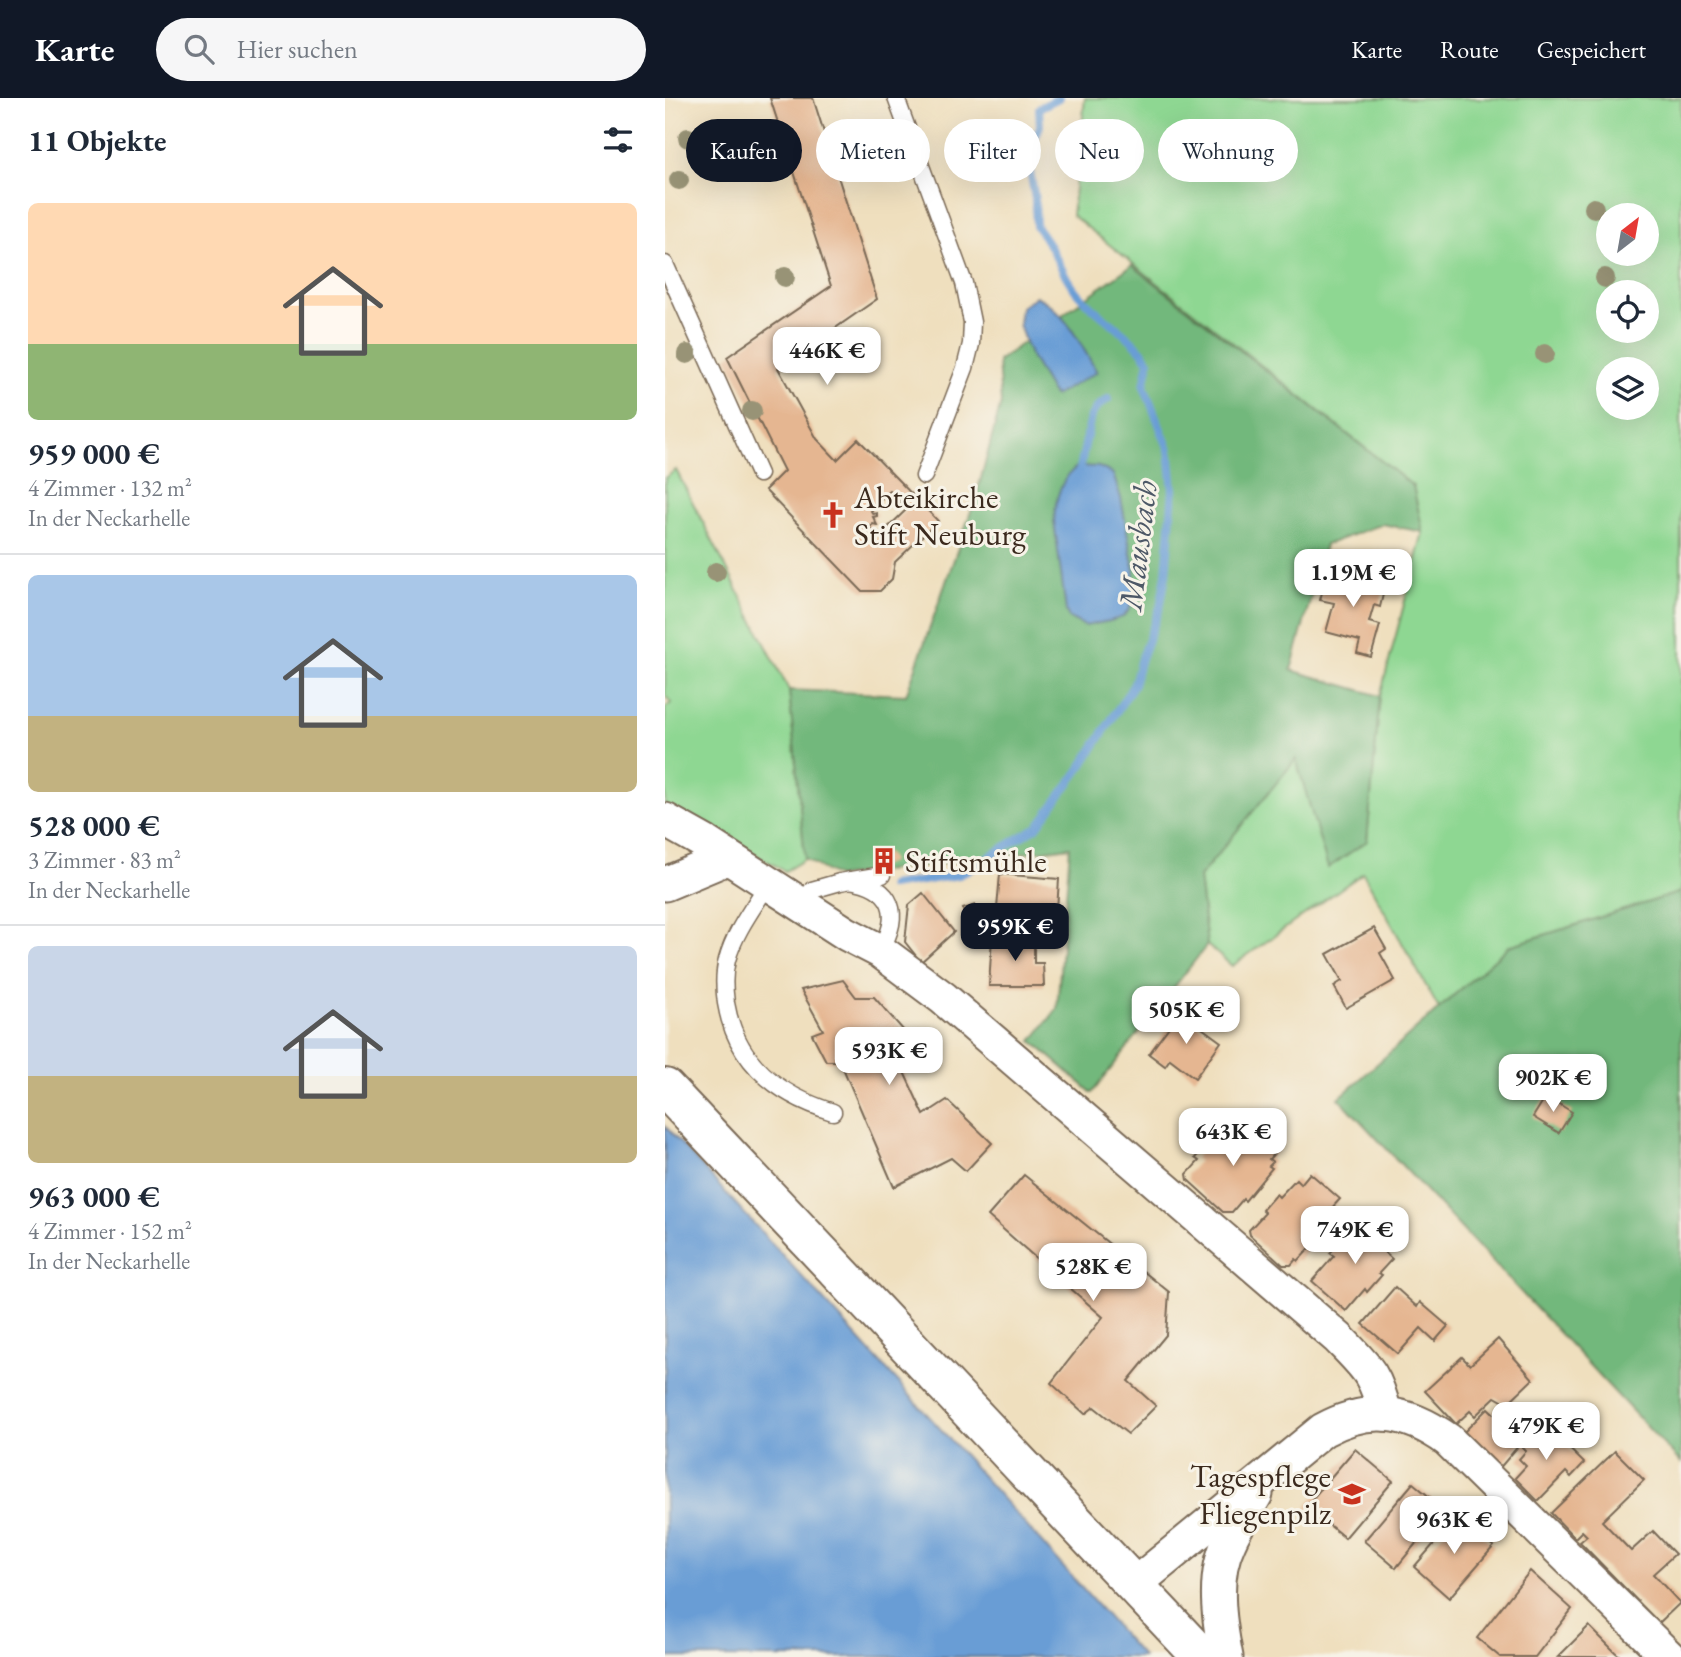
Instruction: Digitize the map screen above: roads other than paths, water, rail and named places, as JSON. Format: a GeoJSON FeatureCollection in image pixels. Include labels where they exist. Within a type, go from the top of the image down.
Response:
{"type":"FeatureCollection","features":[{"type":"Feature","properties":{"kind":"main road"},"geometry":{"type":"LineString","coordinates":[[665,1088],[1202,1657]]}},
{"type":"Feature","properties":{"kind":"street"},"geometry":{"type":"LineString","coordinates":[[665,820],[847,934],[880,951],[979,1028],[1338,1338],[1378,1384],[1385,1414]]}},
{"type":"Feature","properties":{"kind":"street"},"geometry":{"type":"LineString","coordinates":[[665,884],[727,858]]}},
{"type":"Feature","properties":{"kind":"street"},"geometry":{"type":"LineString","coordinates":[[1135,1585],[1323,1430],[1357,1415],[1385,1414],[1432,1429],[1448,1440],[1669,1657]]}},
{"type":"Feature","properties":{"kind":"street"},"geometry":{"type":"LineString","coordinates":[[1226,1657],[1219,1620],[1221,1567],[1228,1543],[1266,1477]]}},
{"type":"Feature","properties":{"kind":"lane"},"geometry":{"type":"LineString","coordinates":[[896,98],[964,284],[972,322],[971,344],[965,368],[924,477]]}},
{"type":"Feature","properties":{"kind":"lane"},"geometry":{"type":"LineString","coordinates":[[665,264],[759,474]]}},
{"type":"Feature","properties":{"kind":"lane"},"geometry":{"type":"LineString","coordinates":[[801,904],[812,890],[850,880],[882,876]]}},
{"type":"Feature","properties":{"kind":"lane"},"geometry":{"type":"LineString","coordinates":[[850,880],[879,888],[888,901],[891,912],[888,934],[880,951]]}},
{"type":"Feature","properties":{"kind":"lane"},"geometry":{"type":"LineString","coordinates":[[768,884],[739,932],[726,962],[724,984],[730,1026],[737,1044],[772,1083],[805,1103],[833,1112]]}},
{"type":"Feature","properties":{"kind":"water"},"geometry":{"type":"Polygon","coordinates":[[[1036,296],[1047,302],[1064,319],[1097,372],[1054,396],[1030,355],[1019,325],[1021,307],[1036,296]]]}},
{"type":"Feature","properties":{"kind":"water"},"geometry":{"type":"Polygon","coordinates":[[[1078,466],[1099,467],[1113,474],[1121,498],[1134,570],[1134,598],[1123,617],[1085,626],[1069,618],[1066,611],[1054,521],[1060,490],[1067,477],[1078,466]]]}},
{"type":"Feature","properties":{"kind":"water"},"geometry":{"type":"Polygon","coordinates":[[[665,1126],[946,1435],[1143,1657],[665,1657],[665,1126]]]}},
{"type":"Feature","properties":{"kind":"waterway","name":"Mausbach"},"geometry":{"type":"LineString","coordinates":[[891,886],[959,875],[1037,827],[1082,766],[1134,684],[1160,608],[1166,575],[1173,490],[1169,450],[1144,386],[1149,361],[1132,341],[1083,300],[1036,226],[1030,152],[1040,126],[1039,108],[1059,98]]}},
{"type":"Feature","properties":{"kind":"waterway"},"geometry":{"type":"LineString","coordinates":[[1080,469],[1091,416],[1097,407],[1108,399]]}},
{"type":"Feature","properties":{"kind":"place","name":"Abteikirche Stift Neuburg"},"geometry":{"type":"Point","coordinates":[833,515]}},
{"type":"Feature","properties":{"kind":"place","name":"Stiftsmühle"},"geometry":{"type":"Point","coordinates":[884,861]}},
{"type":"Feature","properties":{"kind":"place","name":"Tagespflege Fliegenpilz"},"geometry":{"type":"Point","coordinates":[1352,1494]}}]}
